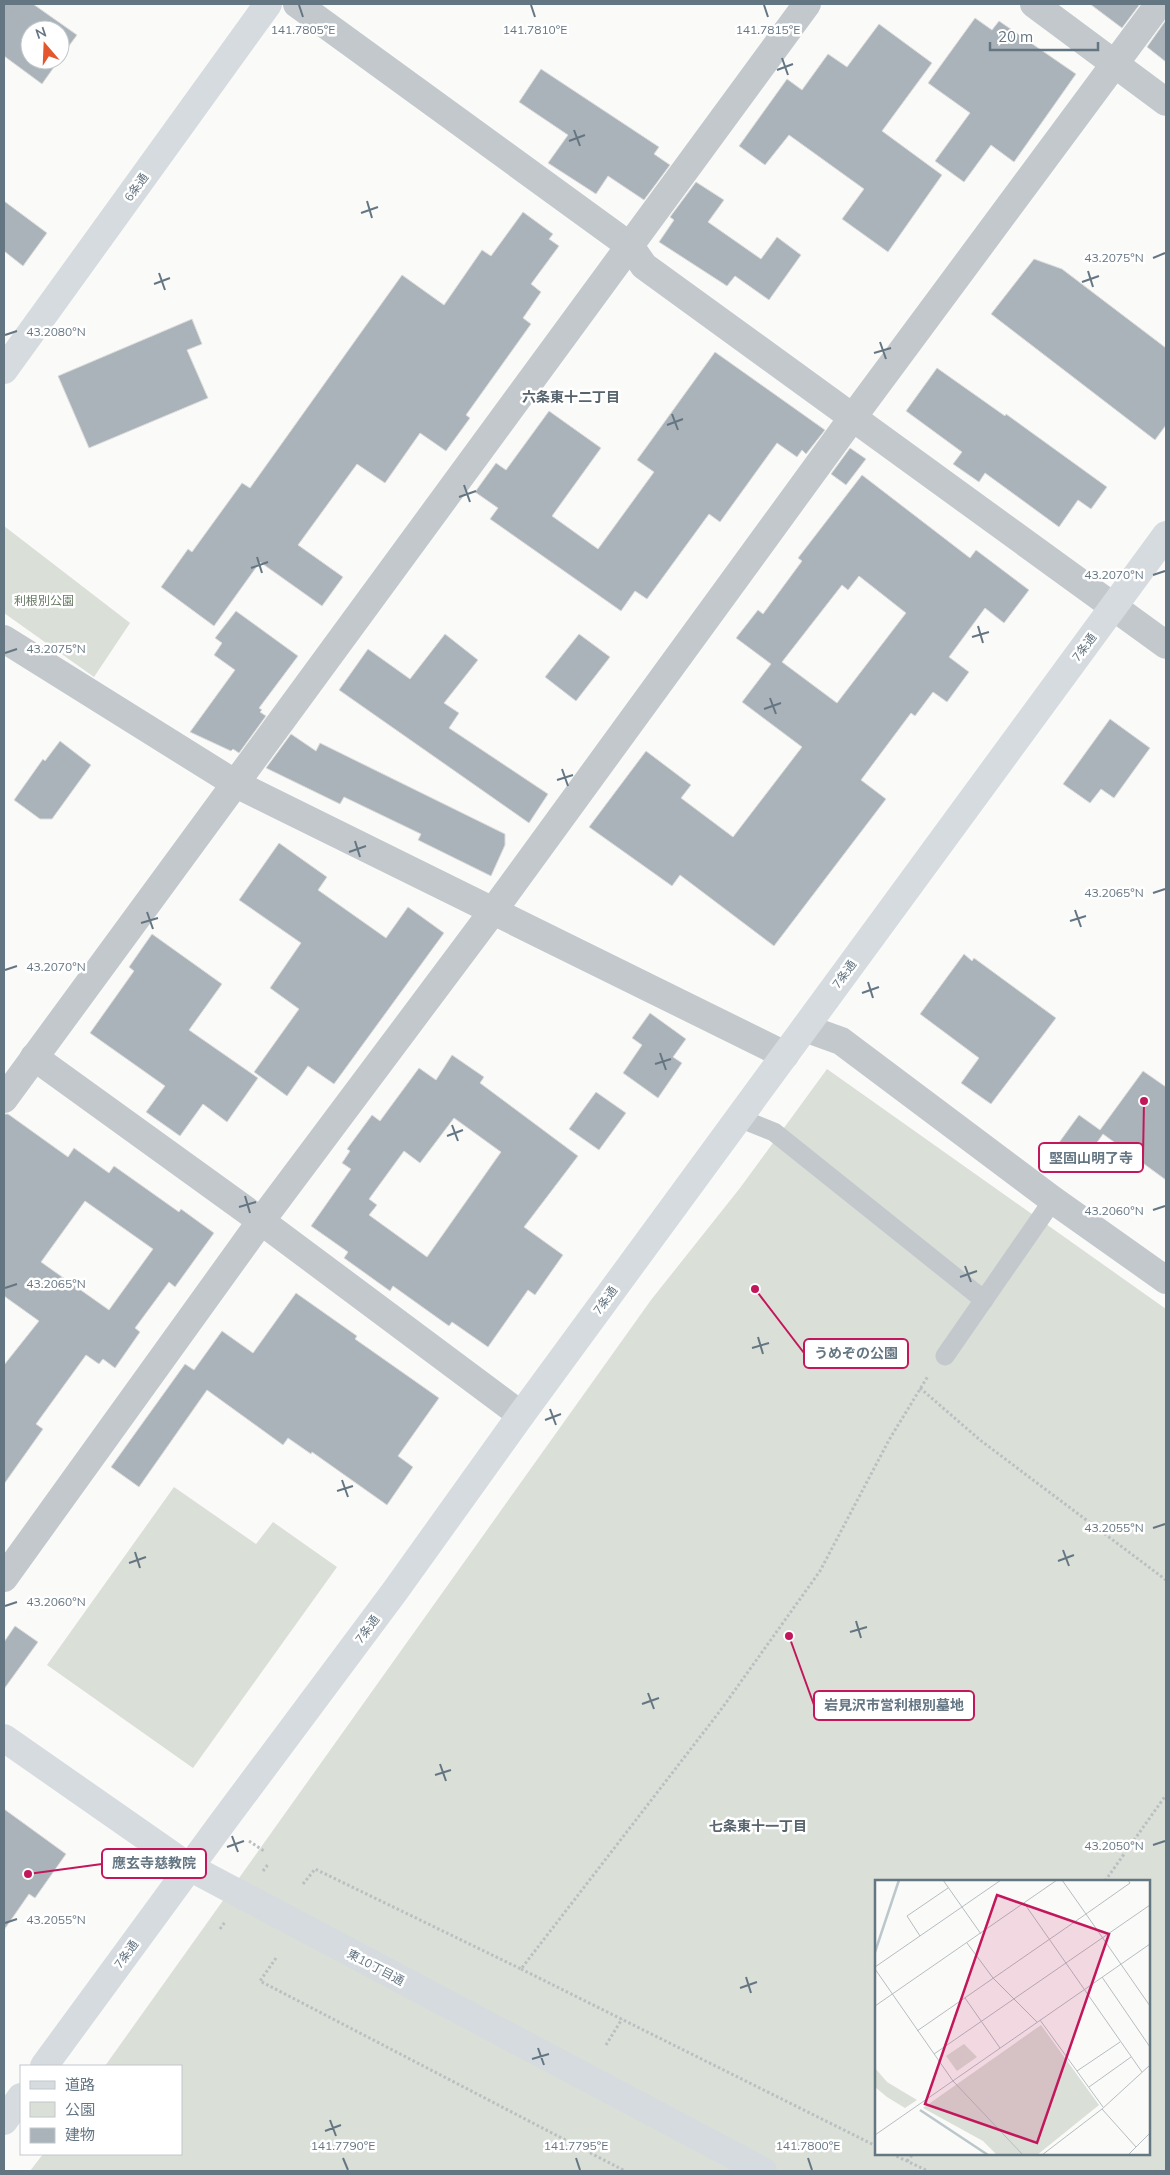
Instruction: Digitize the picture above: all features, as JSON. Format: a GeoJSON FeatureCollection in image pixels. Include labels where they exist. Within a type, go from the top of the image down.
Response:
{"type":"FeatureCollection","features":[{"type":"Feature","properties":{"kind":"street","name":"6条通"},"geometry":{"type":"LineString","coordinates":[[4,370],[268,4]]}},
{"type":"Feature","properties":{"kind":"street"},"geometry":{"type":"LineString","coordinates":[[296,4],[630,246],[644,266],[1166,645]]}},
{"type":"Feature","properties":{"kind":"street"},"geometry":{"type":"LineString","coordinates":[[4,1099],[807,4]]}},
{"type":"Feature","properties":{"kind":"street"},"geometry":{"type":"LineString","coordinates":[[1034,4],[1166,102]]}},
{"type":"Feature","properties":{"kind":"street"},"geometry":{"type":"LineString","coordinates":[[4,1578],[260,1221],[493,911],[853,417],[1160,4]]}},
{"type":"Feature","properties":{"kind":"street","name":"7条通"},"geometry":{"type":"LineString","coordinates":[[45,2065],[189,1867],[396,1591],[520,1415],[1166,535]]}},
{"type":"Feature","properties":{"kind":"street"},"geometry":{"type":"LineString","coordinates":[[4,639],[236,784],[785,1055]]}},
{"type":"Feature","properties":{"kind":"street"},"geometry":{"type":"LineString","coordinates":[[805,1028],[841,1041],[1053,1200],[1166,1280]]}},
{"type":"Feature","properties":{"kind":"street"},"geometry":{"type":"LineString","coordinates":[[34,1057],[260,1221],[520,1415]]}},
{"type":"Feature","properties":{"kind":"street","name":"東10丁目通"},"geometry":{"type":"LineString","coordinates":[[4,1738],[189,1867],[763,2171]]}},
{"type":"Feature","properties":{"kind":"street"},"geometry":{"type":"LineString","coordinates":[[4,2121],[20,2098]]}},
{"type":"Feature","properties":{"kind":"lane"},"geometry":{"type":"LineString","coordinates":[[738,1118],[774,1132],[984,1300]]}},
{"type":"Feature","properties":{"kind":"lane"},"geometry":{"type":"LineString","coordinates":[[945,1356],[1053,1200]]}},
{"type":"Feature","properties":{"kind":"path"},"geometry":{"type":"LineString","coordinates":[[521,1969],[720,1711],[820,1571],[889,1440],[920,1388],[945,1356]]}},
{"type":"Feature","properties":{"kind":"path"},"geometry":{"type":"LineString","coordinates":[[920,1388],[980,1440],[1166,1580]]}},
{"type":"Feature","properties":{"kind":"path"},"geometry":{"type":"LineString","coordinates":[[1106,1880],[1166,1795]]}},
{"type":"Feature","properties":{"kind":"path"},"geometry":{"type":"LineString","coordinates":[[303,1884],[315,1869],[521,1969],[875,2146]]}},
{"type":"Feature","properties":{"kind":"path"},"geometry":{"type":"LineString","coordinates":[[276,1958],[260,1981],[625,2171]]}},
{"type":"Feature","properties":{"kind":"path"},"geometry":{"type":"LineString","coordinates":[[606,2045],[622,2019]]}},
{"type":"Feature","properties":{"kind":"path"},"geometry":{"type":"LineString","coordinates":[[894,2155],[928,2171]]}},
{"type":"Feature","properties":{"kind":"path"},"geometry":{"type":"LineString","coordinates":[[907,2161],[912,2155]]}},
{"type":"Feature","properties":{"kind":"green space","name":"利根別公園"},"geometry":{"type":"Polygon","coordinates":[[[4,526],[130,623],[94,677],[4,613],[4,526]]]}},
{"type":"Feature","properties":{"kind":"green space"},"geometry":{"type":"Polygon","coordinates":[[[827,1069],[1166,1309],[1166,2171],[30,2171],[42,2155],[182,2155],[182,2065],[106,2065],[651,1300],[740,1188],[827,1069]]]}},
{"type":"Feature","properties":{"kind":"green space"},"geometry":{"type":"Polygon","coordinates":[[[174,1487],[256,1544],[273,1522],[337,1567],[193,1768],[47,1665],[174,1487]]]}},
{"type":"Feature","properties":{"kind":"building"},"geometry":{"type":"Polygon","coordinates":[[[4,4],[33,4],[56,20],[20,20],[20,68],[4,56],[4,4]]]}},
{"type":"Feature","properties":{"kind":"building"},"geometry":{"type":"Polygon","coordinates":[[[1090,4],[1140,4],[1122,28],[1090,4]]]}},
{"type":"Feature","properties":{"kind":"building"},"geometry":{"type":"Polygon","coordinates":[[[975,18],[992,30],[999,21],[1076,74],[1014,162],[991,145],[964,182],[935,161],[970,113],[928,83],[975,18]]]}},
{"type":"Feature","properties":{"kind":"building"},"geometry":{"type":"Polygon","coordinates":[[[1166,20],[1166,62],[1147,47],[1166,20]]]}},
{"type":"Feature","properties":{"kind":"building"},"geometry":{"type":"Polygon","coordinates":[[[879,24],[932,63],[882,131],[942,175],[888,252],[842,219],[864,189],[789,135],[765,165],[739,146],[787,79],[802,90],[828,54],[847,67],[879,24]]]}},
{"type":"Feature","properties":{"kind":"building"},"geometry":{"type":"Polygon","coordinates":[[[70,30],[77,35],[70,44],[70,30]]]}},
{"type":"Feature","properties":{"kind":"building"},"geometry":{"type":"Polygon","coordinates":[[[541,69],[659,147],[654,154],[670,165],[644,200],[608,176],[596,194],[548,163],[568,135],[519,102],[541,69]]]}},
{"type":"Feature","properties":{"kind":"building"},"geometry":{"type":"Polygon","coordinates":[[[23,70],[52,70],[42,84],[23,70]]]}},
{"type":"Feature","properties":{"kind":"building"},"geometry":{"type":"Polygon","coordinates":[[[696,182],[724,200],[708,222],[761,259],[777,237],[801,255],[769,300],[735,276],[727,286],[659,242],[674,220],[670,217],[696,182]]]}},
{"type":"Feature","properties":{"kind":"building"},"geometry":{"type":"Polygon","coordinates":[[[4,201],[47,233],[23,266],[4,251],[4,201]]]}},
{"type":"Feature","properties":{"kind":"building"},"geometry":{"type":"Polygon","coordinates":[[[523,212],[553,234],[549,239],[559,246],[531,284],[541,292],[523,318],[531,324],[466,415],[470,418],[446,451],[420,433],[385,483],[357,464],[298,545],[343,577],[322,606],[260,562],[214,626],[161,587],[188,549],[192,552],[242,483],[250,488],[402,275],[444,305],[482,250],[491,256],[523,212]]]}},
{"type":"Feature","properties":{"kind":"building"},"geometry":{"type":"Polygon","coordinates":[[[1034,259],[1062,269],[1166,348],[1166,425],[1155,440],[991,314],[1034,259]]]}},
{"type":"Feature","properties":{"kind":"building"},"geometry":{"type":"Polygon","coordinates":[[[192,319],[202,344],[187,350],[208,398],[89,448],[58,376],[192,319]]]}},
{"type":"Feature","properties":{"kind":"building"},"geometry":{"type":"Polygon","coordinates":[[[715,352],[825,430],[806,454],[802,450],[797,457],[777,443],[720,522],[709,514],[647,599],[635,591],[621,611],[490,519],[498,508],[475,492],[496,463],[506,470],[549,411],[601,448],[552,516],[598,549],[654,472],[637,460],[715,352]]]}},
{"type":"Feature","properties":{"kind":"building"},"geometry":{"type":"Polygon","coordinates":[[[937,368],[1005,416],[1006,414],[1107,487],[1091,509],[1078,500],[1059,527],[985,473],[979,482],[953,464],[962,452],[906,411],[937,368]]]}},
{"type":"Feature","properties":{"kind":"building"},"geometry":{"type":"Polygon","coordinates":[[[850,448],[866,459],[846,485],[831,474],[850,448]]]}},
{"type":"Feature","properties":{"kind":"building"},"geometry":{"type":"Polygon","coordinates":[[[862,475],[970,558],[976,550],[1029,590],[1004,623],[985,608],[949,657],[969,672],[947,702],[933,692],[915,716],[911,713],[861,780],[886,799],[774,946],[680,875],[672,886],[589,827],[646,751],[691,785],[681,798],[733,837],[802,747],[742,702],[771,664],[736,638],[758,610],[763,614],[802,561],[798,558],[862,475]],[[859,576],[848,590],[842,585],[782,662],[837,703],[906,613],[859,576]]]}},
{"type":"Feature","properties":{"kind":"building"},"geometry":{"type":"Polygon","coordinates":[[[236,611],[298,656],[259,708],[262,710],[260,712],[266,716],[239,753],[190,732],[235,670],[214,655],[222,643],[215,638],[236,611]]]}},
{"type":"Feature","properties":{"kind":"building"},"geometry":{"type":"Polygon","coordinates":[[[445,634],[478,660],[444,703],[459,713],[449,728],[548,794],[529,823],[339,690],[368,649],[410,679],[445,634]]]}},
{"type":"Feature","properties":{"kind":"building"},"geometry":{"type":"Polygon","coordinates":[[[579,634],[610,657],[576,701],[545,677],[579,634]]]}},
{"type":"Feature","properties":{"kind":"building"},"geometry":{"type":"Polygon","coordinates":[[[1110,719],[1150,748],[1114,798],[1101,789],[1090,803],[1063,784],[1110,719]]]}},
{"type":"Feature","properties":{"kind":"building"},"geometry":{"type":"Polygon","coordinates":[[[291,734],[316,751],[320,743],[505,834],[505,845],[491,876],[418,840],[421,834],[344,797],[340,804],[266,768],[291,734]]]}},
{"type":"Feature","properties":{"kind":"building"},"geometry":{"type":"Polygon","coordinates":[[[60,741],[91,765],[52,819],[40,819],[14,800],[43,759],[45,761],[60,741]]]}},
{"type":"Feature","properties":{"kind":"building"},"geometry":{"type":"Polygon","coordinates":[[[279,843],[327,877],[318,890],[386,938],[408,907],[444,933],[334,1084],[308,1066],[287,1096],[254,1072],[299,1009],[270,988],[301,943],[239,900],[279,843]]]}},
{"type":"Feature","properties":{"kind":"building"},"geometry":{"type":"Polygon","coordinates":[[[152,934],[222,984],[189,1030],[258,1078],[227,1122],[203,1104],[180,1136],[146,1112],[165,1086],[90,1033],[134,971],[129,967],[152,934]]]}},
{"type":"Feature","properties":{"kind":"building"},"geometry":{"type":"Polygon","coordinates":[[[964,954],[972,961],[974,958],[1056,1018],[991,1104],[961,1083],[979,1058],[920,1014],[964,954]]]}},
{"type":"Feature","properties":{"kind":"building"},"geometry":{"type":"Polygon","coordinates":[[[650,1013],[686,1039],[673,1057],[682,1063],[658,1098],[623,1073],[642,1045],[632,1038],[650,1013]]]}},
{"type":"Feature","properties":{"kind":"building"},"geometry":{"type":"Polygon","coordinates":[[[452,1055],[484,1077],[480,1083],[578,1156],[524,1227],[563,1255],[535,1295],[528,1290],[488,1347],[452,1322],[449,1326],[393,1286],[390,1291],[344,1258],[348,1252],[311,1226],[351,1169],[342,1163],[350,1151],[347,1149],[372,1115],[380,1121],[419,1068],[436,1080],[452,1055]],[[454,1118],[420,1163],[404,1151],[369,1199],[377,1205],[369,1215],[427,1257],[501,1152],[454,1118]]]}},
{"type":"Feature","properties":{"kind":"building"},"geometry":{"type":"Polygon","coordinates":[[[1143,1071],[1166,1087],[1166,1180],[1103,1134],[1083,1162],[1058,1144],[1079,1115],[1100,1130],[1143,1071]]]}},
{"type":"Feature","properties":{"kind":"building"},"geometry":{"type":"Polygon","coordinates":[[[596,1092],[626,1113],[599,1150],[569,1129],[596,1092]]]}},
{"type":"Feature","properties":{"kind":"building"},"geometry":{"type":"Polygon","coordinates":[[[4,1114],[8,1114],[68,1157],[74,1148],[109,1173],[114,1166],[179,1212],[181,1209],[214,1233],[175,1287],[169,1282],[135,1328],[140,1332],[115,1368],[103,1359],[99,1364],[86,1355],[36,1424],[43,1429],[4,1484],[4,1365],[39,1321],[4,1296],[4,1114]],[[85,1201],[41,1262],[109,1310],[153,1249],[85,1201]]]}},
{"type":"Feature","properties":{"kind":"building"},"geometry":{"type":"Polygon","coordinates":[[[296,1293],[357,1336],[355,1339],[439,1398],[398,1456],[413,1467],[387,1505],[312,1452],[311,1454],[288,1438],[283,1445],[207,1390],[139,1487],[111,1467],[185,1364],[194,1370],[222,1331],[253,1353],[296,1293]]]}},
{"type":"Feature","properties":{"kind":"building"},"geometry":{"type":"Polygon","coordinates":[[[15,1626],[38,1642],[4,1689],[4,1642],[15,1626]]]}},
{"type":"Feature","properties":{"kind":"building"},"geometry":{"type":"Polygon","coordinates":[[[4,1809],[66,1854],[35,1898],[29,1894],[4,1930],[4,1809]]]}},
{"type":"Feature","properties":{"kind":"place","name":"堅固山明了寺"},"geometry":{"type":"Point","coordinates":[1144,1101]}},
{"type":"Feature","properties":{"kind":"place","name":"うめぞの公園"},"geometry":{"type":"Point","coordinates":[755,1289]}},
{"type":"Feature","properties":{"kind":"place","name":"岩見沢市営利根別墓地"},"geometry":{"type":"Point","coordinates":[789,1636]}},
{"type":"Feature","properties":{"kind":"place","name":"應玄寺慈教院"},"geometry":{"type":"Point","coordinates":[28,1874]}},
{"type":"Feature","properties":{"kind":"district","name":"六条東十二丁目"},"geometry":{"type":"Point","coordinates":[571,397]}},
{"type":"Feature","properties":{"kind":"district","name":"七条東十一丁目"},"geometry":{"type":"Point","coordinates":[758,1826]}}]}
